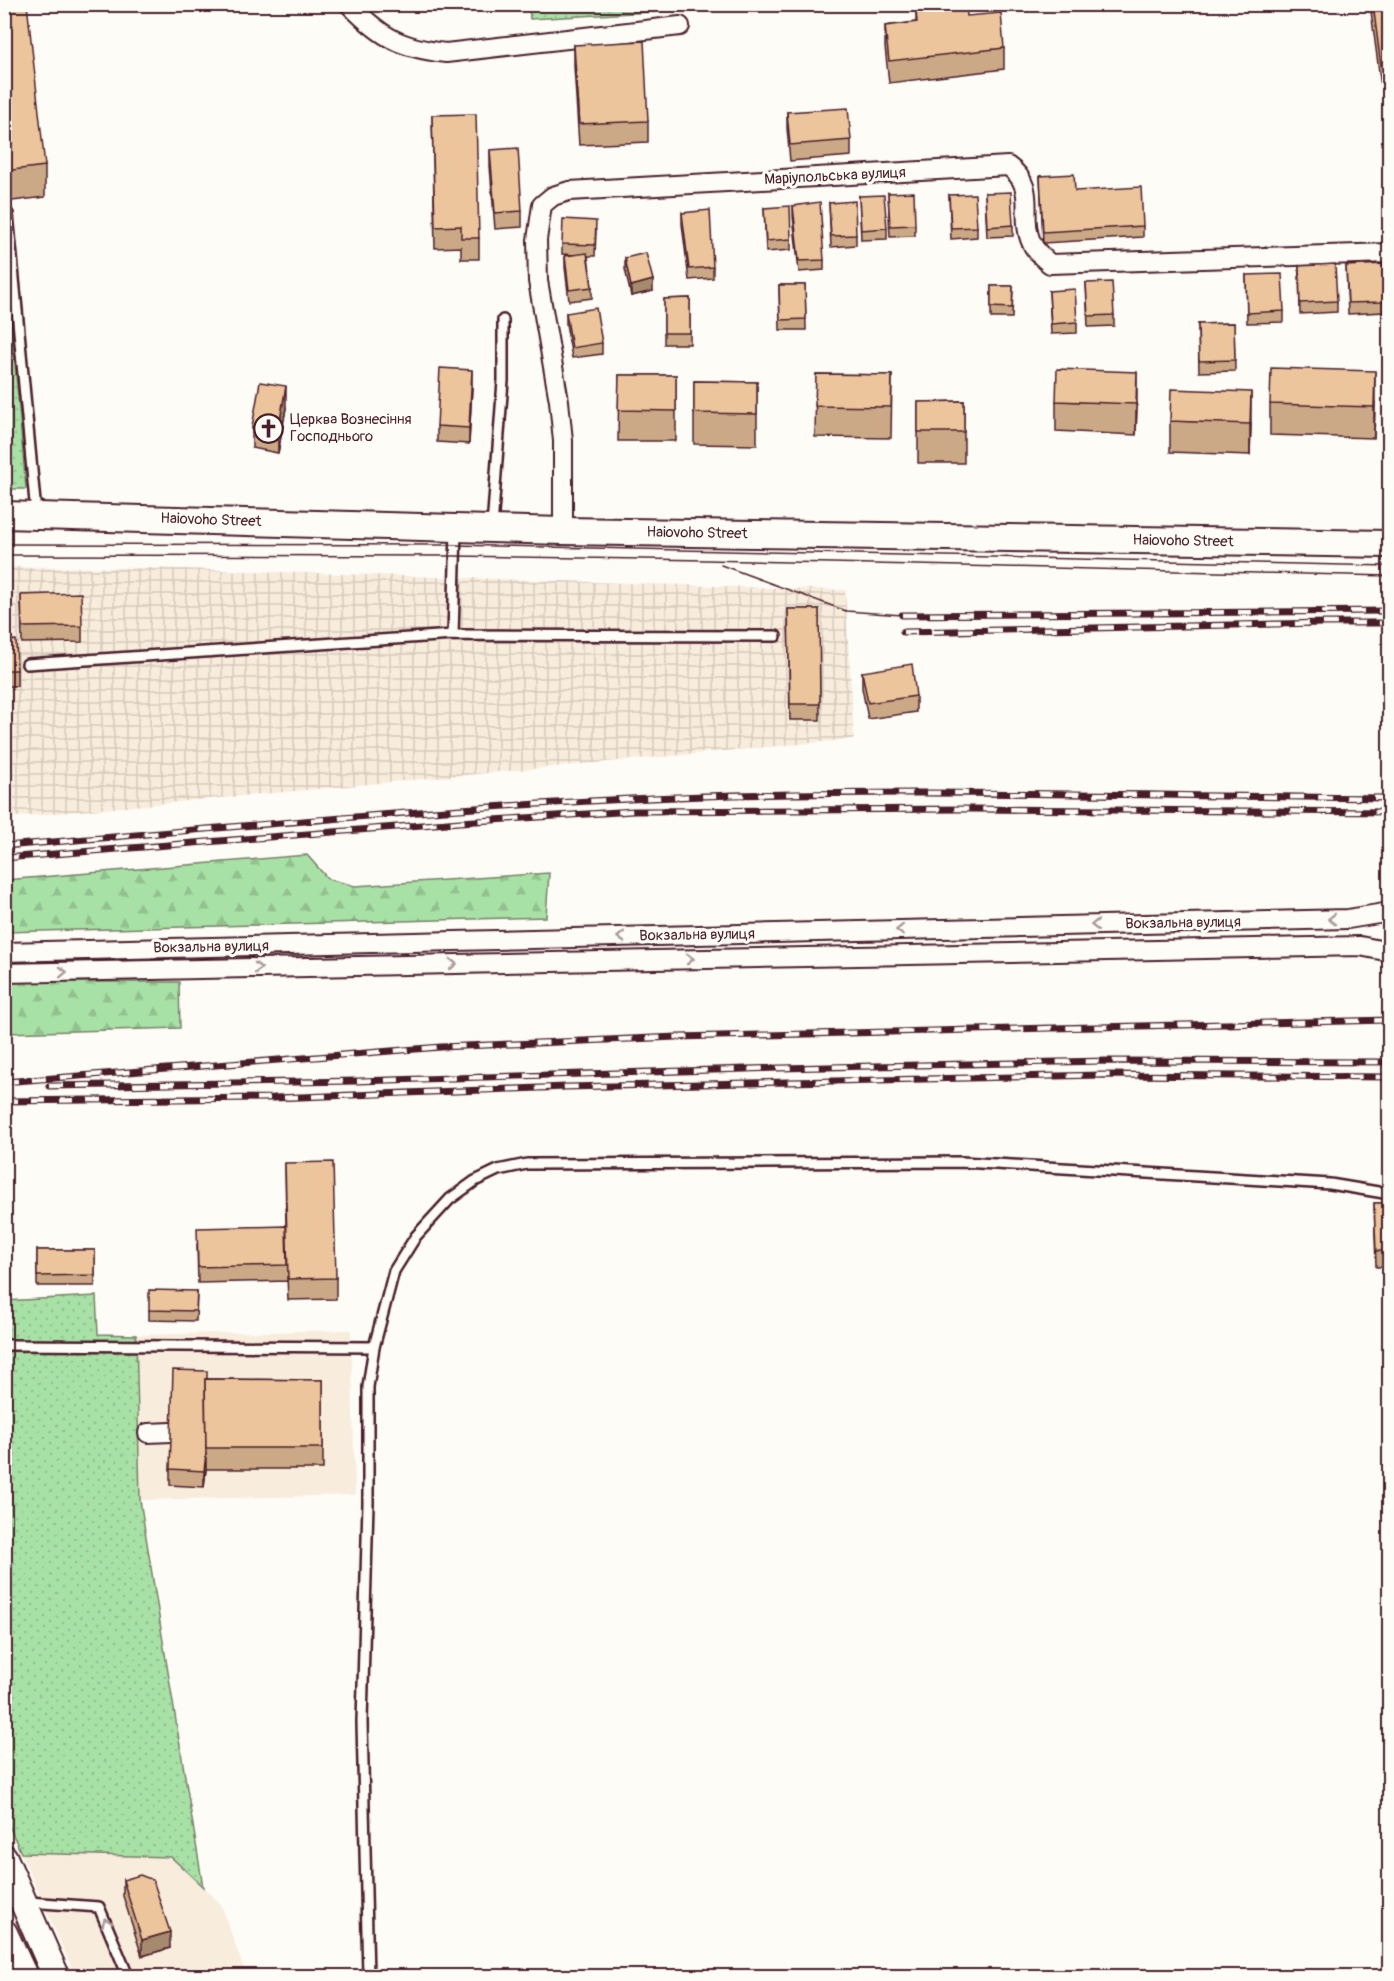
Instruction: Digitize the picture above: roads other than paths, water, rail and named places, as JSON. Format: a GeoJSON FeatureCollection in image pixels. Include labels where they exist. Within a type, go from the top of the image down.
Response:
{"type":"FeatureCollection","features":[{"type":"Feature","properties":{"kind":"street"},"geometry":{"type":"LineString","coordinates":[[349,4],[381,33],[402,45],[446,53],[680,26]]}},
{"type":"Feature","properties":{"kind":"street","name":"Маріупольська вулиця"},"geometry":{"type":"LineString","coordinates":[[562,531],[563,441],[559,401],[538,281],[537,240],[542,205],[553,196],[569,191],[1008,166],[1016,172],[1025,186],[1029,238],[1050,264],[1389,253]]}},
{"type":"Feature","properties":{"kind":"street","name":"Haiovoho Street"},"geometry":{"type":"LineString","coordinates":[[4,515],[562,531],[1389,544]]}},
{"type":"Feature","properties":{"kind":"street","name":"Вокзальна вулиця"},"geometry":{"type":"LineString","coordinates":[[4,952],[1348,919],[1389,912]]}},
{"type":"Feature","properties":{"kind":"street","name":"Вокзальна вулиця"},"geometry":{"type":"LineString","coordinates":[[4,973],[1348,946],[1389,952]]}},
{"type":"Feature","properties":{"kind":"street"},"geometry":{"type":"LineString","coordinates":[[147,1433],[171,1432]]}},
{"type":"Feature","properties":{"kind":"street"},"geometry":{"type":"LineString","coordinates":[[4,1858],[56,1977]]}},
{"type":"Feature","properties":{"kind":"street"},"geometry":{"type":"LineString","coordinates":[[4,1933],[24,1977]]}},
{"type":"Feature","properties":{"kind":"lane"},"geometry":{"type":"LineString","coordinates":[[4,215],[8,214],[36,515]]}},
{"type":"Feature","properties":{"kind":"lane"},"geometry":{"type":"LineString","coordinates":[[492,529],[503,381],[503,320]]}},
{"type":"Feature","properties":{"kind":"lane"},"geometry":{"type":"LineString","coordinates":[[453,635],[456,528]]}},
{"type":"Feature","properties":{"kind":"lane"},"geometry":{"type":"LineString","coordinates":[[27,664],[453,635],[776,636]]}},
{"type":"Feature","properties":{"kind":"lane"},"geometry":{"type":"LineString","coordinates":[[368,1977],[362,1722],[369,1387],[374,1347],[394,1271],[416,1236],[450,1199],[475,1181],[498,1170],[527,1164],[962,1162],[1318,1183],[1389,1194]]}},
{"type":"Feature","properties":{"kind":"lane"},"geometry":{"type":"LineString","coordinates":[[4,1345],[374,1347]]}},
{"type":"Feature","properties":{"kind":"lane"},"geometry":{"type":"LineString","coordinates":[[24,1902],[99,1907],[128,1977]]}},
{"type":"Feature","properties":{"kind":"tram line"},"geometry":{"type":"LineString","coordinates":[[4,544],[455,545],[1390,566]]}},
{"type":"Feature","properties":{"kind":"tram line"},"geometry":{"type":"LineString","coordinates":[[4,555],[456,556],[1390,576]]}},
{"type":"Feature","properties":{"kind":"tram line"},"geometry":{"type":"LineString","coordinates":[[721,565],[846,611],[902,615]]}},
{"type":"Feature","properties":{"kind":"railway"},"geometry":{"type":"LineString","coordinates":[[902,615],[1390,611]]}},
{"type":"Feature","properties":{"kind":"railway"},"geometry":{"type":"LineString","coordinates":[[903,632],[1390,623]]}},
{"type":"Feature","properties":{"kind":"railway"},"geometry":{"type":"LineString","coordinates":[[4,846],[473,808],[725,795],[1010,793],[1390,798]]}},
{"type":"Feature","properties":{"kind":"railway"},"geometry":{"type":"LineString","coordinates":[[4,858],[460,822],[634,811],[969,809],[1390,812]]}},
{"type":"Feature","properties":{"kind":"railway"},"geometry":{"type":"LineString","coordinates":[[4,1082],[441,1047],[677,1037],[1390,1020]]}},
{"type":"Feature","properties":{"kind":"railway"},"geometry":{"type":"LineString","coordinates":[[49,1086],[358,1081],[1107,1061],[1390,1062]]}},
{"type":"Feature","properties":{"kind":"railway"},"geometry":{"type":"LineString","coordinates":[[4,1101],[274,1098],[566,1087],[1103,1075],[1390,1077]]}},
{"type":"Feature","properties":{"kind":"place","name":"Церква Вознесіння Господнього"},"geometry":{"type":"Point","coordinates":[269,428]}}]}
